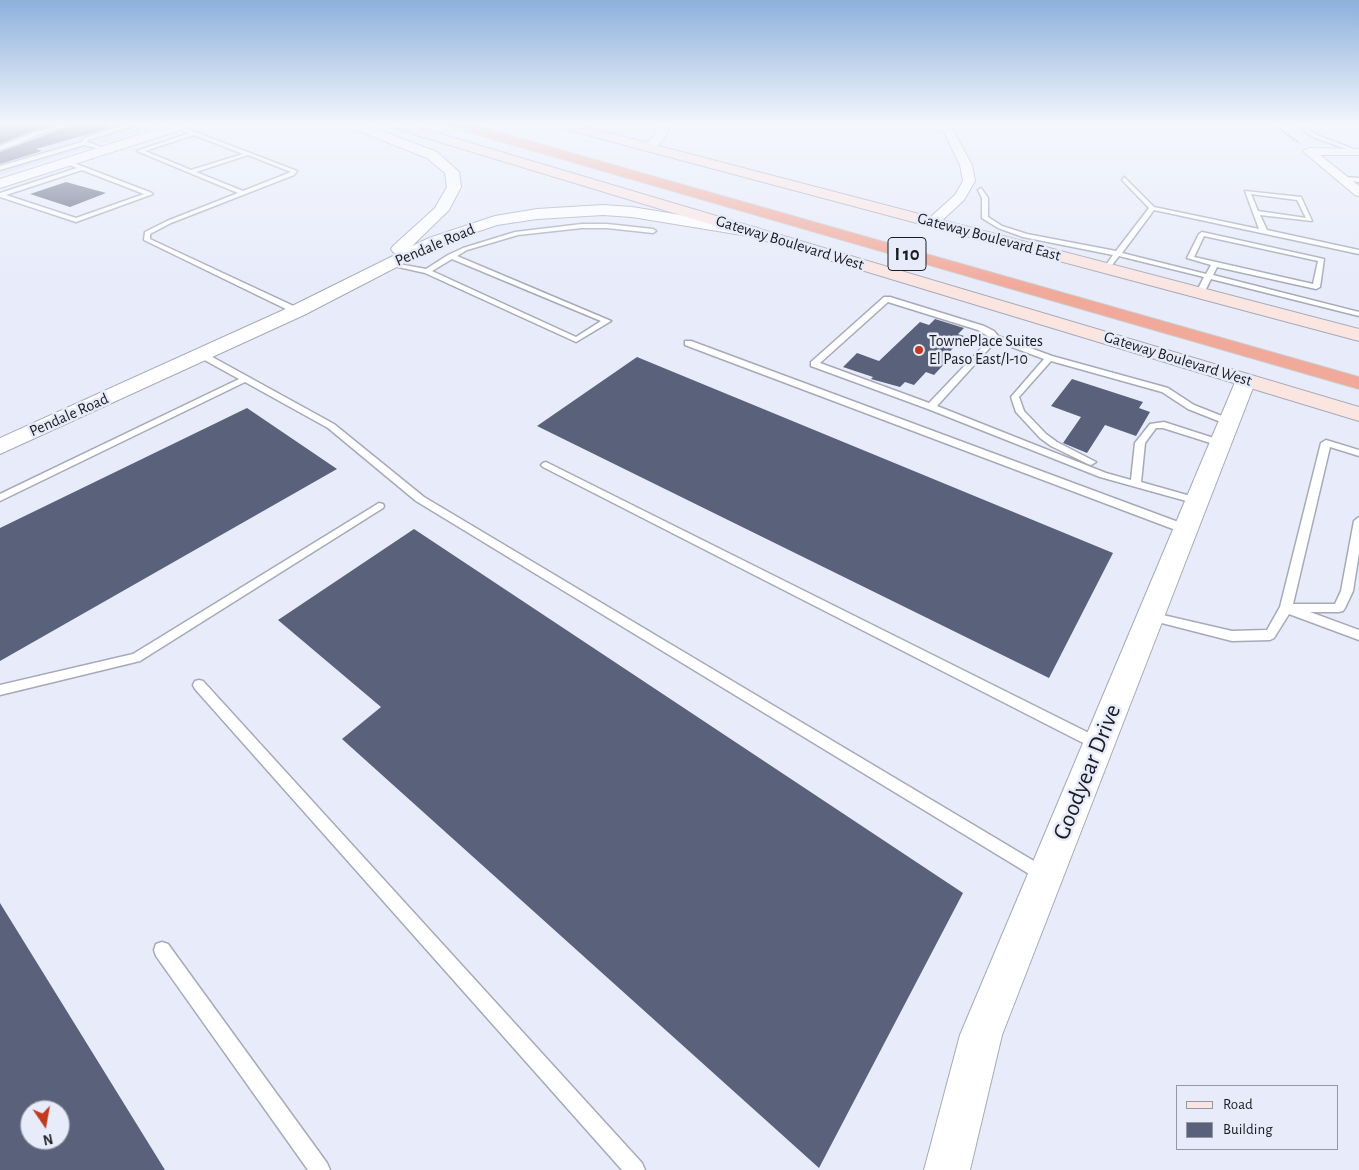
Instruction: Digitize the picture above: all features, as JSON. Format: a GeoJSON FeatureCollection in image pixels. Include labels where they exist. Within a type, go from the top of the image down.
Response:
{"type":"FeatureCollection","features":[{"type":"Feature","properties":{"kind":"highway","name":"I 10"},"geometry":{"type":"LineString","coordinates":[[646,179],[1359,383]]}},
{"type":"Feature","properties":{"kind":"highway","name":"I 10"},"geometry":{"type":"LineString","coordinates":[[690,179],[973,257]]}},
{"type":"Feature","properties":{"kind":"highway"},"geometry":{"type":"LineString","coordinates":[[1127,300],[1313,351]]}},
{"type":"Feature","properties":{"kind":"main road","name":"Gateway Boulevard West"},"geometry":{"type":"LineString","coordinates":[[575,179],[1359,414]]}},
{"type":"Feature","properties":{"kind":"main road","name":"Gateway Boulevard East"},"geometry":{"type":"LineString","coordinates":[[768,179],[1359,334]]}},
{"type":"Feature","properties":{"kind":"street"},"geometry":{"type":"LineString","coordinates":[[0,191],[28,179]]}},
{"type":"Feature","properties":{"kind":"street","name":"Pendale Road"},"geometry":{"type":"LineString","coordinates":[[356,281],[400,248],[441,210],[452,192],[454,179]]}},
{"type":"Feature","properties":{"kind":"street"},"geometry":{"type":"LineString","coordinates":[[932,222],[960,197],[967,187],[969,179]]}},
{"type":"Feature","properties":{"kind":"street"},"geometry":{"type":"LineString","coordinates":[[1343,179],[1359,192]]}},
{"type":"Feature","properties":{"kind":"street","name":"Pendale Road"},"geometry":{"type":"LineString","coordinates":[[0,446],[297,311],[435,241],[471,228],[511,218],[556,212],[603,210],[632,212],[755,233]]}},
{"type":"Feature","properties":{"kind":"street","name":"Goodyear Drive"},"geometry":{"type":"LineString","coordinates":[[947,1170],[981,1034],[1246,380]]}},
{"type":"Feature","properties":{"kind":"lane"},"geometry":{"type":"LineString","coordinates":[[0,191],[44,179]]}},
{"type":"Feature","properties":{"kind":"lane"},"geometry":{"type":"LineString","coordinates":[[0,191],[76,220],[150,194],[110,179]]}},
{"type":"Feature","properties":{"kind":"lane"},"geometry":{"type":"LineString","coordinates":[[207,179],[243,192]]}},
{"type":"Feature","properties":{"kind":"lane"},"geometry":{"type":"LineString","coordinates":[[279,179],[169,222],[147,233],[147,240],[297,311]]}},
{"type":"Feature","properties":{"kind":"lane"},"geometry":{"type":"LineString","coordinates":[[1124,179],[1152,208],[1359,252]]}},
{"type":"Feature","properties":{"kind":"lane"},"geometry":{"type":"LineString","coordinates":[[1343,179],[1359,180]]}},
{"type":"Feature","properties":{"kind":"lane"},"geometry":{"type":"LineString","coordinates":[[981,190],[985,198],[985,218],[1000,227],[1025,236],[1118,254],[1359,314]]}},
{"type":"Feature","properties":{"kind":"lane"},"geometry":{"type":"LineString","coordinates":[[1256,213],[1310,220],[1299,198],[1247,192],[1264,232]]}},
{"type":"Feature","properties":{"kind":"lane"},"geometry":{"type":"LineString","coordinates":[[1107,268],[1152,208]]}},
{"type":"Feature","properties":{"kind":"lane"},"geometry":{"type":"LineString","coordinates":[[427,271],[465,249],[492,240],[545,229],[607,226],[654,231]]}},
{"type":"Feature","properties":{"kind":"lane"},"geometry":{"type":"LineString","coordinates":[[1202,234],[1322,260],[1316,287],[1216,264],[1190,258],[1202,234]]}},
{"type":"Feature","properties":{"kind":"lane"},"geometry":{"type":"LineString","coordinates":[[388,264],[427,271],[576,340],[607,321],[450,256]]}},
{"type":"Feature","properties":{"kind":"lane"},"geometry":{"type":"LineString","coordinates":[[1200,292],[1216,264]]}},
{"type":"Feature","properties":{"kind":"lane"},"geometry":{"type":"LineString","coordinates":[[1136,482],[1102,475],[930,407],[814,364],[887,299],[981,328],[991,333],[995,338],[1049,358],[1171,393],[1224,432]]}},
{"type":"Feature","properties":{"kind":"lane"},"geometry":{"type":"LineString","coordinates":[[930,407],[995,338]]}},
{"type":"Feature","properties":{"kind":"lane"},"geometry":{"type":"LineString","coordinates":[[688,343],[1191,515]]}},
{"type":"Feature","properties":{"kind":"lane"},"geometry":{"type":"LineString","coordinates":[[202,355],[331,426],[420,499],[1045,876]]}},
{"type":"Feature","properties":{"kind":"lane"},"geometry":{"type":"LineString","coordinates":[[1049,358],[1015,397],[1020,412],[1043,436],[1054,444],[1136,482],[1191,515]]}},
{"type":"Feature","properties":{"kind":"lane"},"geometry":{"type":"LineString","coordinates":[[0,498],[245,379]]}},
{"type":"Feature","properties":{"kind":"lane"},"geometry":{"type":"LineString","coordinates":[[1136,482],[1140,442],[1153,426],[1164,425],[1224,432]]}},
{"type":"Feature","properties":{"kind":"lane"},"geometry":{"type":"LineString","coordinates":[[1150,616],[1232,636],[1270,635],[1286,608],[1326,443],[1359,453]]}},
{"type":"Feature","properties":{"kind":"lane"},"geometry":{"type":"LineString","coordinates":[[546,465],[1098,744]]}},
{"type":"Feature","properties":{"kind":"lane"},"geometry":{"type":"LineString","coordinates":[[0,690],[136,658],[379,506]]}},
{"type":"Feature","properties":{"kind":"lane"},"geometry":{"type":"LineString","coordinates":[[1286,608],[1339,608],[1348,591],[1359,521]]}},
{"type":"Feature","properties":{"kind":"lane"},"geometry":{"type":"LineString","coordinates":[[1286,608],[1359,635]]}},
{"type":"Feature","properties":{"kind":"lane"},"geometry":{"type":"LineString","coordinates":[[199,685],[635,1170]]}},
{"type":"Feature","properties":{"kind":"lane"},"geometry":{"type":"LineString","coordinates":[[162,950],[320,1170]]}},
{"type":"Feature","properties":{"kind":"building"},"geometry":{"type":"Polygon","coordinates":[[[66,182],[106,193],[70,207],[30,194],[66,182]]]}},
{"type":"Feature","properties":{"kind":"building","name":"TownePlace Suites El Paso East/I-10"},"geometry":{"type":"Polygon","coordinates":[[[935,319],[964,328],[958,334],[964,336],[942,360],[947,361],[934,375],[926,372],[914,385],[905,382],[900,387],[871,379],[873,377],[843,367],[857,353],[879,361],[920,322],[929,325],[935,319]]]}},
{"type":"Feature","properties":{"kind":"building"},"geometry":{"type":"Polygon","coordinates":[[[637,357],[1113,553],[1049,678],[537,426],[637,357]]]}},
{"type":"Feature","properties":{"kind":"building"},"geometry":{"type":"Polygon","coordinates":[[[1072,379],[1143,402],[1139,408],[1150,412],[1136,436],[1105,425],[1087,453],[1063,443],[1081,417],[1051,406],[1072,379]]]}},
{"type":"Feature","properties":{"kind":"building"},"geometry":{"type":"Polygon","coordinates":[[[247,408],[337,469],[0,661],[0,528],[247,408]]]}},
{"type":"Feature","properties":{"kind":"building"},"geometry":{"type":"Polygon","coordinates":[[[414,529],[963,893],[819,1168],[342,739],[381,707],[278,620],[414,529]]]}},
{"type":"Feature","properties":{"kind":"building"},"geometry":{"type":"Polygon","coordinates":[[[0,903],[165,1170],[0,1170],[0,903]]]}},
{"type":"Feature","properties":{"kind":"place","name":"TownePlace Suites El Paso East/I-10"},"geometry":{"type":"Point","coordinates":[919,350]}}]}
